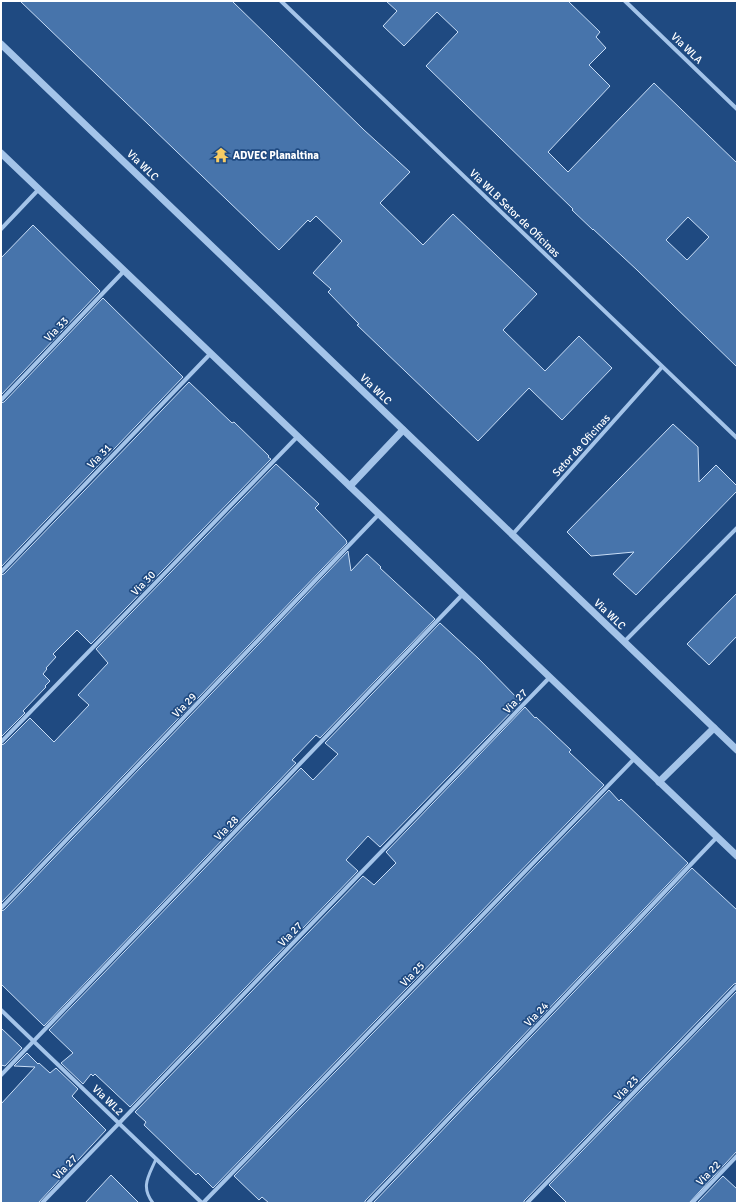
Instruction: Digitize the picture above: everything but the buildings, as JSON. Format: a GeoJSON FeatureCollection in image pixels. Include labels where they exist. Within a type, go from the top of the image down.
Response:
{"type":"FeatureCollection","features":[{"type":"Feature","properties":{"kind":"street","name":"Via WLB Setor de Oficinas"},"geometry":{"type":"LineString","coordinates":[[281,1],[737,438]]}},
{"type":"Feature","properties":{"kind":"street","name":"Via WLA"},"geometry":{"type":"LineString","coordinates":[[625,1],[737,109]]}},
{"type":"Feature","properties":{"kind":"street","name":"Via WLC"},"geometry":{"type":"LineString","coordinates":[[1,44],[737,750]]}},
{"type":"Feature","properties":{"kind":"street"},"geometry":{"type":"LineString","coordinates":[[1,153],[737,856]]}},
{"type":"Feature","properties":{"kind":"street"},"geometry":{"type":"LineString","coordinates":[[1,229],[39,189]]}},
{"type":"Feature","properties":{"kind":"street","name":"Via 33"},"geometry":{"type":"LineString","coordinates":[[1,400],[124,271]]}},
{"type":"Feature","properties":{"kind":"street","name":"Via 31"},"geometry":{"type":"LineString","coordinates":[[1,572],[210,353]]}},
{"type":"Feature","properties":{"kind":"street","name":"Setor de Oficinas"},"geometry":{"type":"LineString","coordinates":[[512,535],[662,367]]}},
{"type":"Feature","properties":{"kind":"street"},"geometry":{"type":"LineString","coordinates":[[350,486],[403,430]]}},
{"type":"Feature","properties":{"kind":"street","name":"Via 30"},"geometry":{"type":"LineString","coordinates":[[1,742],[298,436]]}},
{"type":"Feature","properties":{"kind":"street","name":"Via 29"},"geometry":{"type":"LineString","coordinates":[[1,908],[379,514]]}},
{"type":"Feature","properties":{"kind":"street"},"geometry":{"type":"LineString","coordinates":[[624,642],[737,528]]}},
{"type":"Feature","properties":{"kind":"street","name":"Via 28"},"geometry":{"type":"LineString","coordinates":[[1,1075],[463,594]]}},
{"type":"Feature","properties":{"kind":"street","name":"Via 27"},"geometry":{"type":"LineString","coordinates":[[42,1203],[550,677]]}},
{"type":"Feature","properties":{"kind":"street"},"geometry":{"type":"LineString","coordinates":[[659,782],[714,728]]}},
{"type":"Feature","properties":{"kind":"street","name":"Via 25"},"geometry":{"type":"LineString","coordinates":[[203,1203],[635,758]]}},
{"type":"Feature","properties":{"kind":"street","name":"Via 24"},"geometry":{"type":"LineString","coordinates":[[368,1203],[717,837]]}},
{"type":"Feature","properties":{"kind":"street","name":"Via 23"},"geometry":{"type":"LineString","coordinates":[[527,1203],[737,986]]}},
{"type":"Feature","properties":{"kind":"street","name":"Via WL2"},"geometry":{"type":"LineString","coordinates":[[1,1010],[203,1203]]}},
{"type":"Feature","properties":{"kind":"street","name":"Via 22"},"geometry":{"type":"LineString","coordinates":[[692,1203],[737,1156]]}},
{"type":"Feature","properties":{"kind":"lane"},"geometry":{"type":"LineString","coordinates":[[153,1203],[147,1193],[145,1185],[156,1159]]}},
{"type":"Feature","properties":{"kind":"place","name":"ADVEC Planaltina"},"geometry":{"type":"Point","coordinates":[221,155]}}]}
